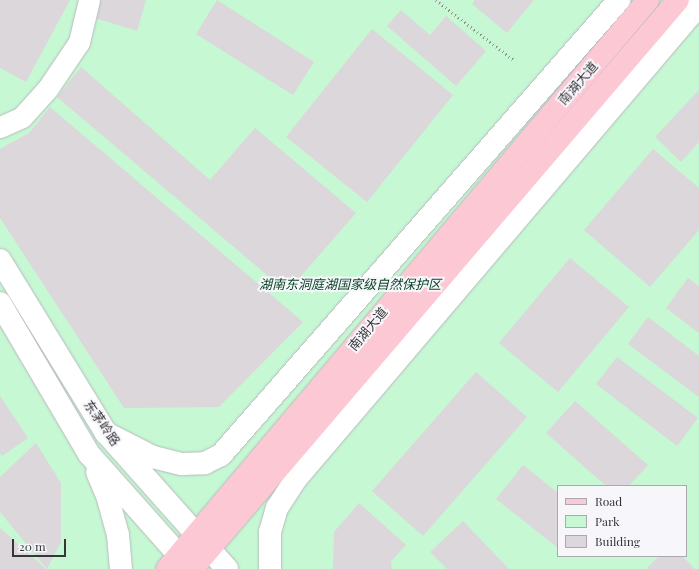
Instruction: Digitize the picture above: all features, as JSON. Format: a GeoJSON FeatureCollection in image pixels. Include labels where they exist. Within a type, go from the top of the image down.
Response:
{"type":"FeatureCollection","features":[{"type":"Feature","properties":{"kind":"main road","name":"南湖大道"},"geometry":{"type":"LineString","coordinates":[[203,541],[569,93],[648,0]]}},
{"type":"Feature","properties":{"kind":"main road","name":"南湖大道"},"geometry":{"type":"LineString","coordinates":[[182,565],[586,107],[678,0]]}},
{"type":"Feature","properties":{"kind":"street"},"geometry":{"type":"LineString","coordinates":[[0,127],[22,117],[48,88],[79,42],[89,0]]}},
{"type":"Feature","properties":{"kind":"street"},"geometry":{"type":"LineString","coordinates":[[106,433],[153,457],[182,464],[205,463],[221,455],[619,0]]}},
{"type":"Feature","properties":{"kind":"street"},"geometry":{"type":"LineString","coordinates":[[270,569],[270,532],[277,508],[296,479],[699,5]]}},
{"type":"Feature","properties":{"kind":"street","name":"东茅岭路"},"geometry":{"type":"LineString","coordinates":[[0,260],[106,433],[203,541],[226,569]]}},
{"type":"Feature","properties":{"kind":"street","name":"东茅岭路"},"geometry":{"type":"LineString","coordinates":[[2,310],[90,454],[182,565]]}},
{"type":"Feature","properties":{"kind":"street"},"geometry":{"type":"LineString","coordinates":[[90,454],[108,496],[118,534],[121,569]]}},
{"type":"Feature","properties":{"kind":"path"},"geometry":{"type":"LineString","coordinates":[[436,0],[514,60]]}},
{"type":"Feature","properties":{"kind":"green space","name":"湖南东洞庭湖国家级自然保护区"},"geometry":{"type":"Polygon","coordinates":[[[0,0],[699,0],[699,569],[0,569],[0,0]]]}},
{"type":"Feature","properties":{"kind":"building"},"geometry":{"type":"Polygon","coordinates":[[[0,0],[70,0],[26,82],[0,68],[0,0]]]}},
{"type":"Feature","properties":{"kind":"building"},"geometry":{"type":"Polygon","coordinates":[[[97,0],[146,0],[137,31],[92,17],[97,0]]]}},
{"type":"Feature","properties":{"kind":"building"},"geometry":{"type":"Polygon","coordinates":[[[217,0],[314,62],[293,95],[196,34],[217,0]]]}},
{"type":"Feature","properties":{"kind":"building"},"geometry":{"type":"Polygon","coordinates":[[[475,0],[534,0],[507,33],[472,4],[475,0]]]}},
{"type":"Feature","properties":{"kind":"building"},"geometry":{"type":"Polygon","coordinates":[[[401,10],[430,35],[446,16],[486,51],[456,86],[387,26],[401,10]]]}},
{"type":"Feature","properties":{"kind":"building"},"geometry":{"type":"Polygon","coordinates":[[[372,29],[453,95],[367,202],[286,137],[372,29]]]}},
{"type":"Feature","properties":{"kind":"building"},"geometry":{"type":"Polygon","coordinates":[[[81,67],[210,180],[255,128],[356,213],[287,292],[57,97],[81,67]]]}},
{"type":"Feature","properties":{"kind":"building"},"geometry":{"type":"Polygon","coordinates":[[[699,90],[699,142],[681,162],[655,137],[699,90]]]}},
{"type":"Feature","properties":{"kind":"building"},"geometry":{"type":"Polygon","coordinates":[[[50,107],[303,322],[219,407],[124,408],[0,218],[0,149],[29,133],[50,107]]]}},
{"type":"Feature","properties":{"kind":"building"},"geometry":{"type":"Polygon","coordinates":[[[653,149],[699,188],[699,230],[650,287],[584,230],[653,149]]]}},
{"type":"Feature","properties":{"kind":"building"},"geometry":{"type":"Polygon","coordinates":[[[570,258],[629,307],[558,392],[499,343],[570,258]]]}},
{"type":"Feature","properties":{"kind":"building"},"geometry":{"type":"Polygon","coordinates":[[[688,278],[699,286],[699,333],[666,308],[688,278]]]}},
{"type":"Feature","properties":{"kind":"building"},"geometry":{"type":"Polygon","coordinates":[[[648,317],[699,356],[699,397],[628,344],[648,317]]]}},
{"type":"Feature","properties":{"kind":"building"},"geometry":{"type":"Polygon","coordinates":[[[617,357],[698,418],[677,446],[596,384],[617,357]]]}},
{"type":"Feature","properties":{"kind":"building"},"geometry":{"type":"Polygon","coordinates":[[[476,372],[527,417],[423,536],[372,491],[476,372]]]}},
{"type":"Feature","properties":{"kind":"building"},"geometry":{"type":"Polygon","coordinates":[[[0,396],[28,438],[2,456],[0,453],[0,396]]]}},
{"type":"Feature","properties":{"kind":"building"},"geometry":{"type":"Polygon","coordinates":[[[575,401],[648,465],[630,485],[605,485],[546,433],[575,401]]]}},
{"type":"Feature","properties":{"kind":"building"},"geometry":{"type":"Polygon","coordinates":[[[36,443],[61,483],[61,542],[47,569],[0,512],[0,477],[36,443]]]}},
{"type":"Feature","properties":{"kind":"building"},"geometry":{"type":"Polygon","coordinates":[[[523,465],[557,492],[557,547],[496,499],[523,465]]]}},
{"type":"Feature","properties":{"kind":"building"},"geometry":{"type":"Polygon","coordinates":[[[359,503],[406,545],[391,561],[392,569],[333,569],[334,532],[359,503]]]}},
{"type":"Feature","properties":{"kind":"building"},"geometry":{"type":"Polygon","coordinates":[[[463,521],[509,569],[447,569],[430,552],[463,521]]]}},
{"type":"Feature","properties":{"kind":"building"},"geometry":{"type":"Polygon","coordinates":[[[0,528],[46,569],[0,569],[0,528]]]}},
{"type":"Feature","properties":{"kind":"building"},"geometry":{"type":"Polygon","coordinates":[[[658,557],[683,557],[695,569],[649,569],[647,568],[658,557]]]}}]}
